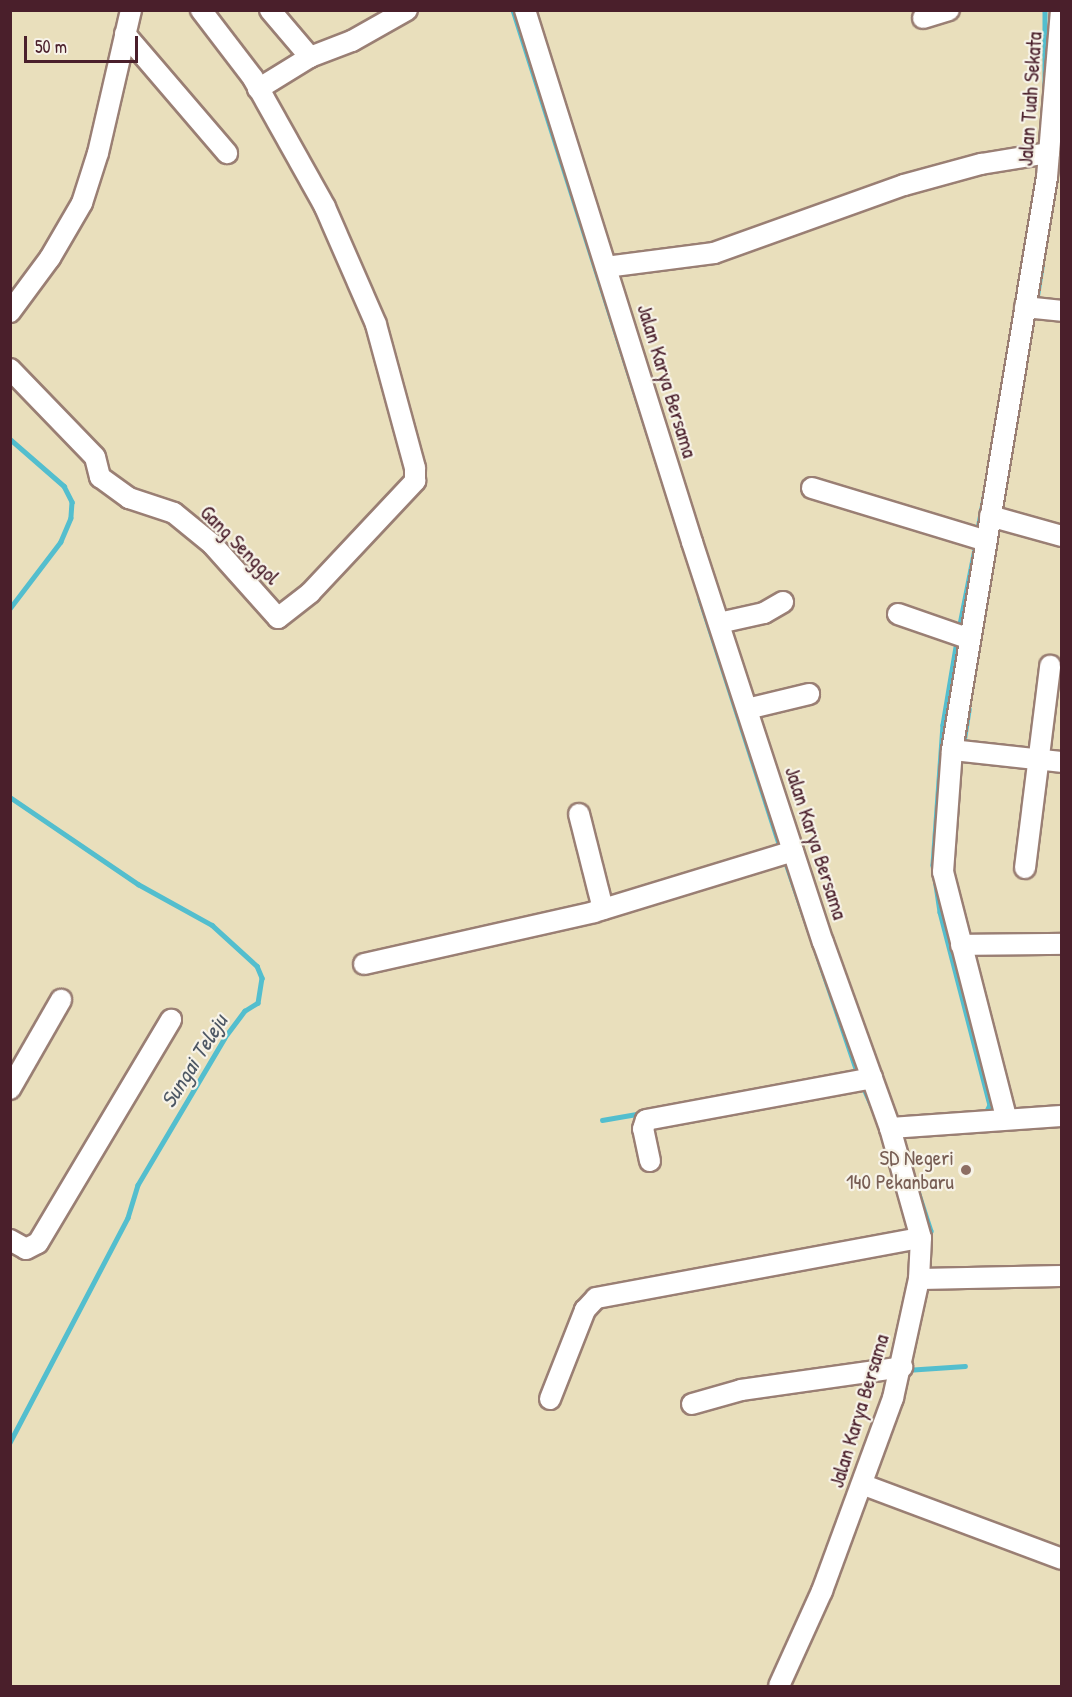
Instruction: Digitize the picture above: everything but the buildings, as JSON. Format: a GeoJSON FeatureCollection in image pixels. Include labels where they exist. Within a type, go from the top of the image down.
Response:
{"type":"FeatureCollection","features":[{"type":"Feature","properties":{"kind":"street"},"geometry":{"type":"LineString","coordinates":[[10,312],[50,258],[82,203],[99,153],[131,10]]}},
{"type":"Feature","properties":{"kind":"street"},"geometry":{"type":"LineString","coordinates":[[201,10],[258,89],[310,57],[352,40],[407,10]]}},
{"type":"Feature","properties":{"kind":"street"},"geometry":{"type":"LineString","coordinates":[[270,10],[310,57]]}},
{"type":"Feature","properties":{"kind":"street","name":"Jalan Karya Bersama"},"geometry":{"type":"LineString","coordinates":[[525,10],[718,623],[793,851],[890,1128],[921,1238],[919,1279],[902,1367],[864,1485],[779,1686]]}},
{"type":"Feature","properties":{"kind":"street"},"geometry":{"type":"LineString","coordinates":[[923,18],[949,10]]}},
{"type":"Feature","properties":{"kind":"street","name":"Jalan Tuah Sekata"},"geometry":{"type":"LineString","coordinates":[[1006,1117],[943,872],[952,750],[1025,307],[1054,177],[1049,153],[1060,10]]}},
{"type":"Feature","properties":{"kind":"street"},"geometry":{"type":"LineString","coordinates":[[125,34],[227,153]]}},
{"type":"Feature","properties":{"kind":"street","name":"Gang Senggol"},"geometry":{"type":"LineString","coordinates":[[10,369],[95,457],[100,477],[129,498],[174,513],[212,544],[278,618],[310,593],[407,493],[415,481],[415,468],[376,324],[325,207],[258,89]]}},
{"type":"Feature","properties":{"kind":"street"},"geometry":{"type":"LineString","coordinates":[[606,267],[714,253],[904,185],[981,164],[1049,153]]}},
{"type":"Feature","properties":{"kind":"street"},"geometry":{"type":"LineString","coordinates":[[1025,307],[1062,311]]}},
{"type":"Feature","properties":{"kind":"street"},"geometry":{"type":"LineString","coordinates":[[812,488],[986,541]]}},
{"type":"Feature","properties":{"kind":"street"},"geometry":{"type":"LineString","coordinates":[[990,516],[1062,536]]}},
{"type":"Feature","properties":{"kind":"street"},"geometry":{"type":"LineString","coordinates":[[718,623],[764,613],[783,602]]}},
{"type":"Feature","properties":{"kind":"street"},"geometry":{"type":"LineString","coordinates":[[898,614],[970,639]]}},
{"type":"Feature","properties":{"kind":"street"},"geometry":{"type":"LineString","coordinates":[[1026,868],[1037,760],[1050,666]]}},
{"type":"Feature","properties":{"kind":"street"},"geometry":{"type":"LineString","coordinates":[[747,709],[809,694]]}},
{"type":"Feature","properties":{"kind":"street"},"geometry":{"type":"LineString","coordinates":[[952,750],[1062,762]]}},
{"type":"Feature","properties":{"kind":"street"},"geometry":{"type":"LineString","coordinates":[[579,814],[603,909]]}},
{"type":"Feature","properties":{"kind":"street"},"geometry":{"type":"LineString","coordinates":[[364,964],[603,909],[793,851]]}},
{"type":"Feature","properties":{"kind":"street"},"geometry":{"type":"LineString","coordinates":[[961,945],[1062,944]]}},
{"type":"Feature","properties":{"kind":"street"},"geometry":{"type":"LineString","coordinates":[[10,1089],[61,1000]]}},
{"type":"Feature","properties":{"kind":"street"},"geometry":{"type":"LineString","coordinates":[[10,1240],[26,1249],[38,1243],[171,1020]]}},
{"type":"Feature","properties":{"kind":"street"},"geometry":{"type":"LineString","coordinates":[[650,1161],[643,1129],[646,1120],[872,1078]]}},
{"type":"Feature","properties":{"kind":"street"},"geometry":{"type":"LineString","coordinates":[[890,1128],[1006,1117],[1062,1116]]}},
{"type":"Feature","properties":{"kind":"street"},"geometry":{"type":"LineString","coordinates":[[550,1399],[585,1310],[596,1298],[921,1238]]}},
{"type":"Feature","properties":{"kind":"street"},"geometry":{"type":"LineString","coordinates":[[919,1279],[1062,1276]]}},
{"type":"Feature","properties":{"kind":"street"},"geometry":{"type":"LineString","coordinates":[[692,1404],[741,1390],[902,1367]]}},
{"type":"Feature","properties":{"kind":"street"},"geometry":{"type":"LineString","coordinates":[[864,1485],[1062,1559]]}},
{"type":"Feature","properties":{"kind":"waterway"},"geometry":{"type":"LineString","coordinates":[[513,10],[678,528]]}},
{"type":"Feature","properties":{"kind":"waterway"},"geometry":{"type":"LineString","coordinates":[[1045,10],[1045,89]]}},
{"type":"Feature","properties":{"kind":"waterway"},"geometry":{"type":"LineString","coordinates":[[1037,296],[1042,266]]}},
{"type":"Feature","properties":{"kind":"waterway","name":"Sungai Teleju"},"geometry":{"type":"LineString","coordinates":[[10,439],[64,486],[72,502],[71,518],[61,542],[10,609]]}},
{"type":"Feature","properties":{"kind":"waterway"},"geometry":{"type":"LineString","coordinates":[[978,526],[985,491]]}},
{"type":"Feature","properties":{"kind":"waterway"},"geometry":{"type":"LineString","coordinates":[[960,622],[974,551]]}},
{"type":"Feature","properties":{"kind":"waterway"},"geometry":{"type":"LineString","coordinates":[[700,599],[779,843]]}},
{"type":"Feature","properties":{"kind":"waterway"},"geometry":{"type":"LineString","coordinates":[[956,647],[943,725],[933,865],[940,912],[990,1105],[985,1115]]}},
{"type":"Feature","properties":{"kind":"waterway"},"geometry":{"type":"LineString","coordinates":[[964,739],[969,709]]}},
{"type":"Feature","properties":{"kind":"waterway","name":"Sungai Teleju"},"geometry":{"type":"LineString","coordinates":[[10,797],[138,884],[212,925],[257,966],[262,978],[258,1003],[245,1011],[225,1038],[138,1185],[128,1218],[10,1443]]}},
{"type":"Feature","properties":{"kind":"waterway"},"geometry":{"type":"LineString","coordinates":[[786,863],[858,1075]]}},
{"type":"Feature","properties":{"kind":"waterway"},"geometry":{"type":"LineString","coordinates":[[865,1091],[876,1116]]}},
{"type":"Feature","properties":{"kind":"waterway"},"geometry":{"type":"LineString","coordinates":[[602,1120],[643,1113]]}},
{"type":"Feature","properties":{"kind":"waterway"},"geometry":{"type":"LineString","coordinates":[[917,1188],[931,1231],[929,1240]]}},
{"type":"Feature","properties":{"kind":"waterway"},"geometry":{"type":"LineString","coordinates":[[906,1370],[965,1366]]}},
{"type":"Feature","properties":{"kind":"place","name":"SD Negeri 140 Pekanbaru"},"geometry":{"type":"Point","coordinates":[966,1170]}}]}
